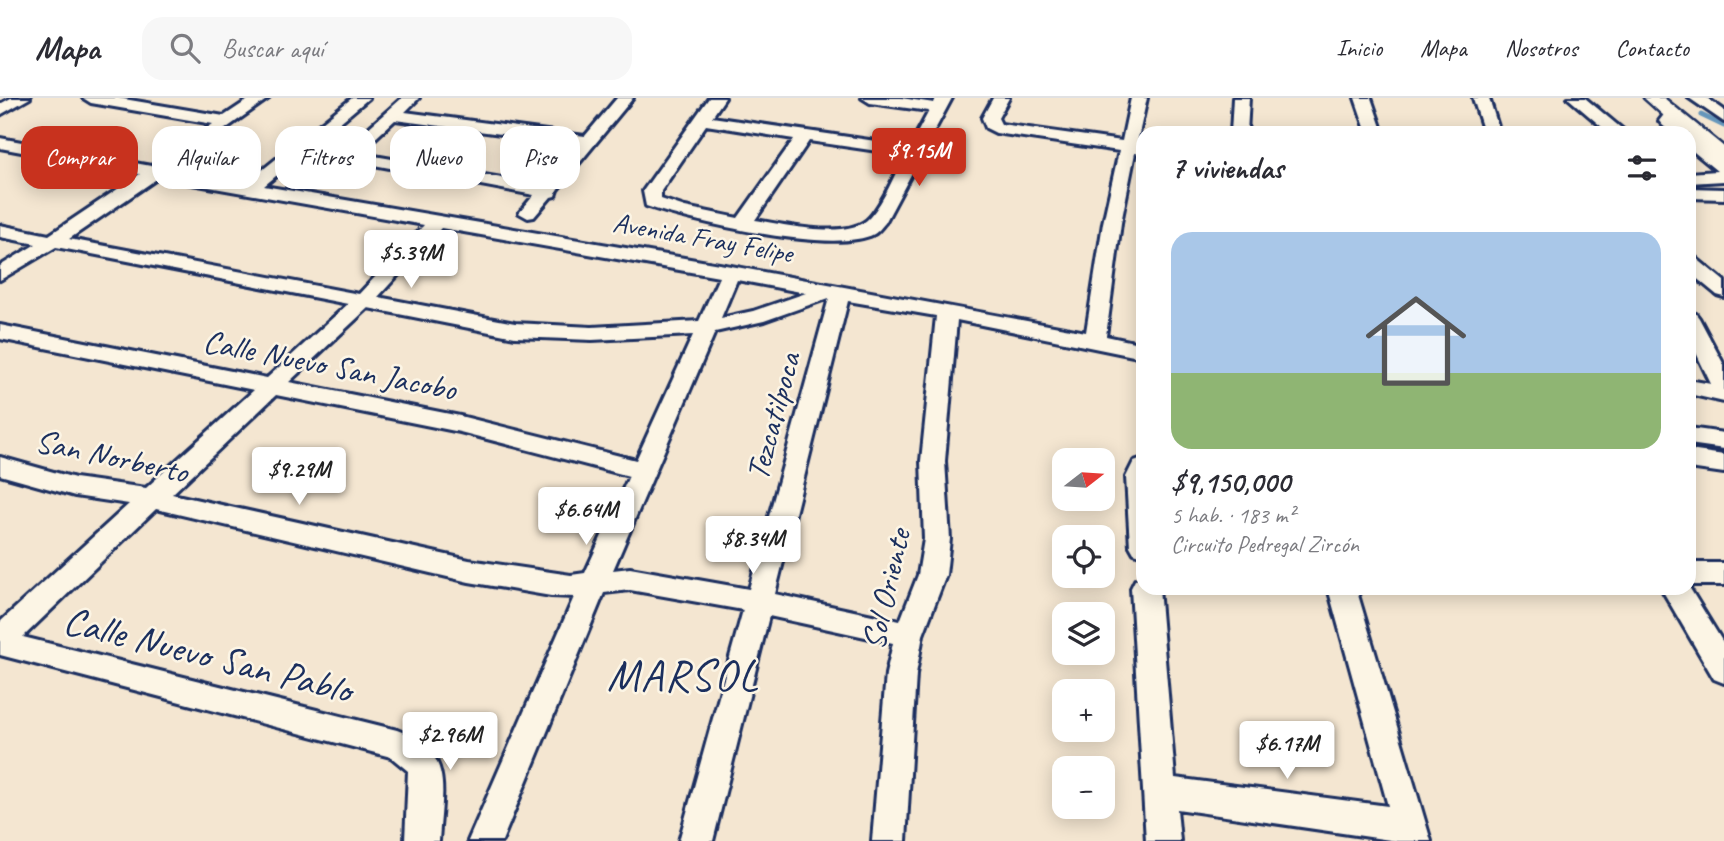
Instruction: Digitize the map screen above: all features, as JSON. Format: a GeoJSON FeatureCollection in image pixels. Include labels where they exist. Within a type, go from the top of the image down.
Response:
{"type":"FeatureCollection","features":[{"type":"Feature","properties":{"kind":"main road"},"geometry":{"type":"LineString","coordinates":[[1653,98],[1677,116],[1724,137]]}},
{"type":"Feature","properties":{"kind":"main road"},"geometry":{"type":"LineString","coordinates":[[1696,133],[1724,157]]}},
{"type":"Feature","properties":{"kind":"street"},"geometry":{"type":"LineString","coordinates":[[0,110],[22,98]]}},
{"type":"Feature","properties":{"kind":"street"},"geometry":{"type":"LineString","coordinates":[[91,98],[128,101],[226,121]]}},
{"type":"Feature","properties":{"kind":"street"},"geometry":{"type":"LineString","coordinates":[[219,126],[261,98]]}},
{"type":"Feature","properties":{"kind":"street"},"geometry":{"type":"LineString","coordinates":[[261,180],[360,98]]}},
{"type":"Feature","properties":{"kind":"street"},"geometry":{"type":"LineString","coordinates":[[411,98],[355,149],[353,156],[549,192]]}},
{"type":"Feature","properties":{"kind":"street"},"geometry":{"type":"LineString","coordinates":[[599,98],[623,100]]}},
{"type":"Feature","properties":{"kind":"street"},"geometry":{"type":"LineString","coordinates":[[717,98],[652,191],[652,202],[681,212],[822,235],[867,230],[879,219],[941,103],[870,98]]}},
{"type":"Feature","properties":{"kind":"street"},"geometry":{"type":"LineString","coordinates":[[1001,98],[990,118],[996,128],[1136,148]]}},
{"type":"Feature","properties":{"kind":"street"},"geometry":{"type":"LineString","coordinates":[[1138,126],[1139,98]]}},
{"type":"Feature","properties":{"kind":"street"},"geometry":{"type":"LineString","coordinates":[[1239,126],[1241,98]]}},
{"type":"Feature","properties":{"kind":"street"},"geometry":{"type":"LineString","coordinates":[[1363,98],[1373,126]]}},
{"type":"Feature","properties":{"kind":"street"},"geometry":{"type":"LineString","coordinates":[[1481,98],[1490,126]]}},
{"type":"Feature","properties":{"kind":"street"},"geometry":{"type":"LineString","coordinates":[[1576,98],[1608,126]]}},
{"type":"Feature","properties":{"kind":"street"},"geometry":{"type":"LineString","coordinates":[[1697,98],[1724,117]]}},
{"type":"Feature","properties":{"kind":"street"},"geometry":{"type":"LineString","coordinates":[[528,213],[549,192],[623,100]]}},
{"type":"Feature","properties":{"kind":"street"},"geometry":{"type":"LineString","coordinates":[[391,115],[590,141]]}},
{"type":"Feature","properties":{"kind":"street"},"geometry":{"type":"LineString","coordinates":[[702,120],[917,152]]}},
{"type":"Feature","properties":{"kind":"street"},"geometry":{"type":"LineString","coordinates":[[743,224],[805,134]]}},
{"type":"Feature","properties":{"kind":"street","name":"Avenida Fray Felipe"},"geometry":{"type":"LineString","coordinates":[[0,144],[152,172]]}},
{"type":"Feature","properties":{"kind":"street"},"geometry":{"type":"LineString","coordinates":[[1696,145],[1724,169]]}},
{"type":"Feature","properties":{"kind":"street"},"geometry":{"type":"LineString","coordinates":[[1095,340],[1112,223],[1136,151]]}},
{"type":"Feature","properties":{"kind":"street"},"geometry":{"type":"LineString","coordinates":[[0,274],[55,241],[152,175]]}},
{"type":"Feature","properties":{"kind":"street"},"geometry":{"type":"LineString","coordinates":[[1696,186],[1724,176]]}},
{"type":"Feature","properties":{"kind":"street","name":"Avenida Fray Felipe"},"geometry":{"type":"LineString","coordinates":[[257,189],[947,311],[1136,349]]}},
{"type":"Feature","properties":{"kind":"street"},"geometry":{"type":"LineString","coordinates":[[1696,189],[1724,194]]}},
{"type":"Feature","properties":{"kind":"street"},"geometry":{"type":"LineString","coordinates":[[0,641],[149,498],[274,386],[362,302],[402,262],[438,220]]}},
{"type":"Feature","properties":{"kind":"street"},"geometry":{"type":"LineString","coordinates":[[0,231],[362,302],[516,330],[562,334],[609,334],[706,326],[771,312],[834,292]]}},
{"type":"Feature","properties":{"kind":"street"},"geometry":{"type":"LineString","coordinates":[[1696,268],[1724,291]]}},
{"type":"Feature","properties":{"kind":"street"},"geometry":{"type":"LineString","coordinates":[[485,841],[594,583],[731,272]]}},
{"type":"Feature","properties":{"kind":"street","name":"Tezcatilpoca"},"geometry":{"type":"LineString","coordinates":[[696,841],[759,602],[834,292]]}},
{"type":"Feature","properties":{"kind":"street","name":"Sol Oriente"},"geometry":{"type":"LineString","coordinates":[[889,841],[901,674],[909,635],[932,575],[937,539],[933,461],[947,311]]}},
{"type":"Feature","properties":{"kind":"street","name":"Calle Nuevo San Jacobo"},"geometry":{"type":"LineString","coordinates":[[0,332],[460,424],[645,471]]}},
{"type":"Feature","properties":{"kind":"street"},"geometry":{"type":"LineString","coordinates":[[1696,332],[1724,387]]}},
{"type":"Feature","properties":{"kind":"street"},"geometry":{"type":"LineString","coordinates":[[1696,388],[1724,394]]}},
{"type":"Feature","properties":{"kind":"street"},"geometry":{"type":"LineString","coordinates":[[1696,437],[1724,441]]}},
{"type":"Feature","properties":{"kind":"street"},"geometry":{"type":"LineString","coordinates":[[1696,460],[1724,464]]}},
{"type":"Feature","properties":{"kind":"street","name":"San Norberto"},"geometry":{"type":"LineString","coordinates":[[1,468],[75,487],[149,498],[469,571],[551,585],[630,579],[759,602],[909,635]]}},
{"type":"Feature","properties":{"kind":"street"},"geometry":{"type":"LineString","coordinates":[[1696,580],[1724,574]]}},
{"type":"Feature","properties":{"kind":"street"},"geometry":{"type":"LineString","coordinates":[[1146,595],[1163,841]]}},
{"type":"Feature","properties":{"kind":"street"},"geometry":{"type":"LineString","coordinates":[[1159,791],[1412,833],[1344,595]]}},
{"type":"Feature","properties":{"kind":"street"},"geometry":{"type":"LineString","coordinates":[[1685,595],[1724,670]]}},
{"type":"Feature","properties":{"kind":"street","name":"Calle Nuevo San Pablo"},"geometry":{"type":"LineString","coordinates":[[0,641],[397,744],[413,752],[423,765],[425,788],[422,841]]}},
{"type":"Feature","properties":{"kind":"waterway"},"geometry":{"type":"LineString","coordinates":[[1701,115],[1724,126]]}},
{"type":"Feature","properties":{"kind":"district","name":"MARSOL"},"geometry":{"type":"Point","coordinates":[683,675]}}]}
